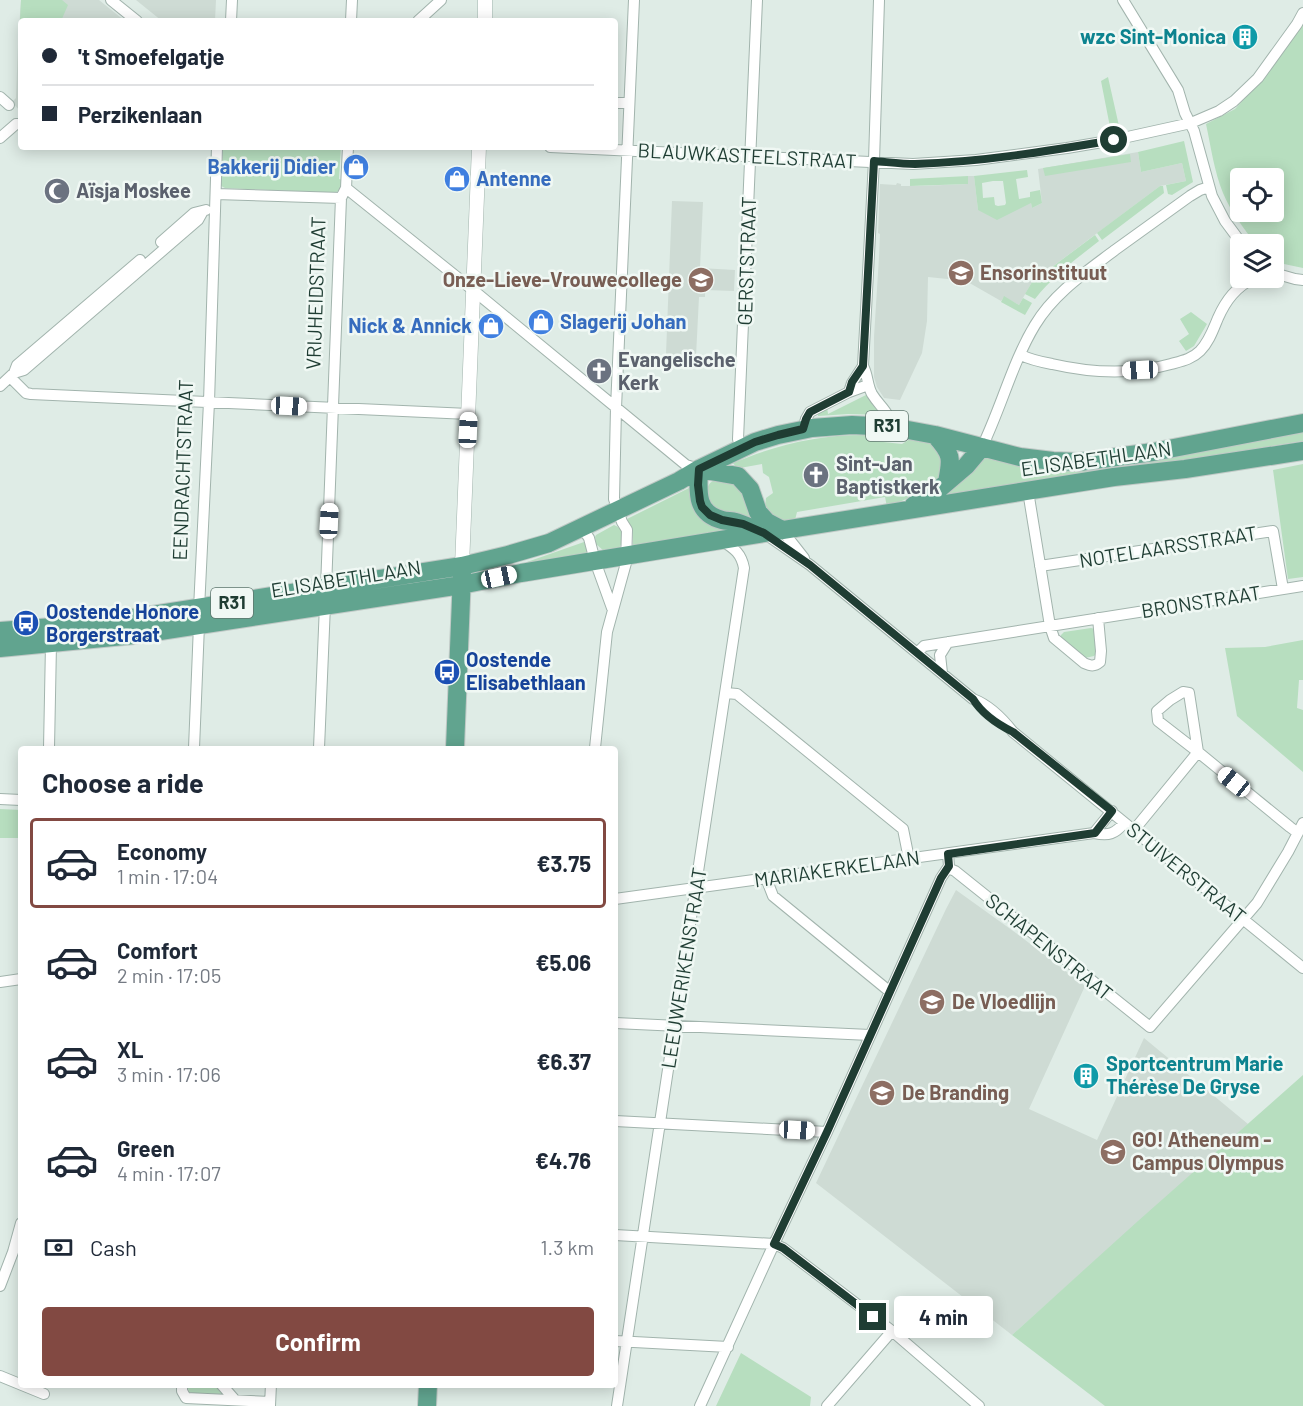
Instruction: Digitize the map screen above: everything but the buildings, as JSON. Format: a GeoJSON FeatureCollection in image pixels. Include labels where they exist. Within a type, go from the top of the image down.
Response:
{"type":"FeatureCollection","features":[{"type":"Feature","properties":{"kind":"main road","name":"ELISABETHLAAN"},"geometry":{"type":"LineString","coordinates":[[326,597],[539,546],[582,528],[741,449],[766,438],[803,429],[852,425],[892,427],[935,435],[1020,457],[1079,462],[1153,452],[1303,423]]}},
{"type":"Feature","properties":{"kind":"main road","name":"R31"},"geometry":{"type":"LineString","coordinates":[[935,435],[946,447],[951,460],[947,482]]}},
{"type":"Feature","properties":{"kind":"main road","name":"ELISABETHLAAN"},"geometry":{"type":"LineString","coordinates":[[896,513],[932,495],[966,466],[982,447]]}},
{"type":"Feature","properties":{"kind":"main road","name":"ELISABETHLAAN"},"geometry":{"type":"LineString","coordinates":[[0,631],[199,617],[326,597],[461,585],[521,573],[1114,477],[1303,451]]}},
{"type":"Feature","properties":{"kind":"main road","name":"ELISABETHLAAN"},"geometry":{"type":"LineString","coordinates":[[699,469],[700,501],[702,507],[710,515],[743,524],[764,533]]}},
{"type":"Feature","properties":{"kind":"main road"},"geometry":{"type":"LineString","coordinates":[[699,469],[738,476],[750,489],[758,512],[767,522],[782,531]]}},
{"type":"Feature","properties":{"kind":"main road"},"geometry":{"type":"LineString","coordinates":[[455,746],[462,566]]}},
{"type":"Feature","properties":{"kind":"main road","name":"ELISABETHLAAN"},"geometry":{"type":"LineString","coordinates":[[0,648],[134,635],[199,617]]}},
{"type":"Feature","properties":{"kind":"main road"},"geometry":{"type":"LineString","coordinates":[[428,1388],[428,1406]]}},
{"type":"Feature","properties":{"kind":"street"},"geometry":{"type":"LineString","coordinates":[[111,0],[133,18]]}},
{"type":"Feature","properties":{"kind":"street"},"geometry":{"type":"LineString","coordinates":[[231,18],[232,0]]}},
{"type":"Feature","properties":{"kind":"street"},"geometry":{"type":"LineString","coordinates":[[351,18],[352,0]]}},
{"type":"Feature","properties":{"kind":"street"},"geometry":{"type":"LineString","coordinates":[[421,18],[441,0]]}},
{"type":"Feature","properties":{"kind":"street"},"geometry":{"type":"LineString","coordinates":[[485,0],[485,18]]}},
{"type":"Feature","properties":{"kind":"street"},"geometry":{"type":"LineString","coordinates":[[595,746],[607,632],[627,556],[627,530],[614,499],[634,0]]}},
{"type":"Feature","properties":{"kind":"street","name":"GERSTSTRAAT"},"geometry":{"type":"LineString","coordinates":[[741,449],[738,439],[757,0]]}},
{"type":"Feature","properties":{"kind":"street"},"geometry":{"type":"LineString","coordinates":[[879,0],[874,161],[863,366],[868,385],[890,416],[892,427]]}},
{"type":"Feature","properties":{"kind":"street"},"geometry":{"type":"LineString","coordinates":[[1123,0],[1178,90],[1185,113],[1191,123],[1216,206],[1235,234]]}},
{"type":"Feature","properties":{"kind":"street","name":"BLAUWKASTEELSTRAAT"},"geometry":{"type":"LineString","coordinates":[[618,150],[914,164],[976,160],[1114,140],[1191,123],[1219,111],[1234,101],[1258,78],[1303,13]]}},
{"type":"Feature","properties":{"kind":"street"},"geometry":{"type":"LineString","coordinates":[[0,97],[9,105]]}},
{"type":"Feature","properties":{"kind":"street"},"geometry":{"type":"LineString","coordinates":[[618,103],[629,103]]}},
{"type":"Feature","properties":{"kind":"street"},"geometry":{"type":"LineString","coordinates":[[0,138],[18,124]]}},
{"type":"Feature","properties":{"kind":"street","name":"EENDRACHTSTRAAT"},"geometry":{"type":"LineString","coordinates":[[194,746],[217,150]]}},
{"type":"Feature","properties":{"kind":"street","name":"VRIJHEIDSTRAAT"},"geometry":{"type":"LineString","coordinates":[[319,746],[348,150]]}},
{"type":"Feature","properties":{"kind":"street"},"geometry":{"type":"LineString","coordinates":[[462,566],[479,150]]}},
{"type":"Feature","properties":{"kind":"street"},"geometry":{"type":"LineString","coordinates":[[982,447],[1034,326],[1046,309],[1062,292],[1105,258],[1190,196],[1209,187]]}},
{"type":"Feature","properties":{"kind":"street"},"geometry":{"type":"LineString","coordinates":[[216,194],[344,193],[473,290],[686,465],[699,469]]}},
{"type":"Feature","properties":{"kind":"street"},"geometry":{"type":"LineString","coordinates":[[0,386],[12,375],[17,364],[106,294],[194,213],[215,208]]}},
{"type":"Feature","properties":{"kind":"street"},"geometry":{"type":"LineString","coordinates":[[1284,276],[1303,280]]}},
{"type":"Feature","properties":{"kind":"street"},"geometry":{"type":"LineString","coordinates":[[1021,356],[1073,369],[1096,372],[1140,370],[1184,361],[1202,349],[1227,300],[1239,288]]}},
{"type":"Feature","properties":{"kind":"street"},"geometry":{"type":"LineString","coordinates":[[849,392],[852,382],[863,366]]}},
{"type":"Feature","properties":{"kind":"street"},"geometry":{"type":"LineString","coordinates":[[12,375],[26,393],[31,394],[469,414]]}},
{"type":"Feature","properties":{"kind":"street"},"geometry":{"type":"LineString","coordinates":[[803,429],[810,412],[868,385]]}},
{"type":"Feature","properties":{"kind":"street"},"geometry":{"type":"LineString","coordinates":[[1028,491],[1050,626],[1054,638],[1090,666],[1100,662],[1098,618]]}},
{"type":"Feature","properties":{"kind":"street"},"geometry":{"type":"LineString","coordinates":[[582,528],[589,538],[613,608]]}},
{"type":"Feature","properties":{"kind":"street","name":"STUIVERSTRAAT"},"geometry":{"type":"LineString","coordinates":[[782,531],[810,565]]}},
{"type":"Feature","properties":{"kind":"street","name":"NOTELAARSSTRAAT"},"geometry":{"type":"LineString","coordinates":[[1040,566],[1273,531],[1283,589]]}},
{"type":"Feature","properties":{"kind":"street","name":"STUIVERSTRAAT"},"geometry":{"type":"LineString","coordinates":[[764,533],[810,565],[973,699],[1000,726],[1013,732],[1112,811],[1303,968]]}},
{"type":"Feature","properties":{"kind":"street","name":"LEEUWERIKENSTRAAT"},"geometry":{"type":"LineString","coordinates":[[617,1406],[744,568],[742,558],[721,540]]}},
{"type":"Feature","properties":{"kind":"street","name":"BRONSTRAAT"},"geometry":{"type":"LineString","coordinates":[[917,653],[924,646],[1303,586]]}},
{"type":"Feature","properties":{"kind":"street"},"geometry":{"type":"LineString","coordinates":[[942,673],[940,655],[948,642]]}},
{"type":"Feature","properties":{"kind":"street"},"geometry":{"type":"LineString","coordinates":[[49,746],[51,644]]}},
{"type":"Feature","properties":{"kind":"street"},"geometry":{"type":"LineString","coordinates":[[1198,752],[1189,693],[1183,692],[1157,711],[1158,721],[1290,827],[1302,830],[1257,903],[1242,919]]}},
{"type":"Feature","properties":{"kind":"street"},"geometry":{"type":"LineString","coordinates":[[726,693],[737,694],[903,829],[909,859]]}},
{"type":"Feature","properties":{"kind":"street"},"geometry":{"type":"LineString","coordinates":[[1129,827],[1198,752]]}},
{"type":"Feature","properties":{"kind":"street"},"geometry":{"type":"LineString","coordinates":[[0,799],[18,800]]}},
{"type":"Feature","properties":{"kind":"street"},"geometry":{"type":"LineString","coordinates":[[1095,833],[1112,811]]}},
{"type":"Feature","properties":{"kind":"street","name":"MARIAKERKELAAN"},"geometry":{"type":"LineString","coordinates":[[618,898],[1095,833],[1114,833],[1129,827]]}},
{"type":"Feature","properties":{"kind":"street"},"geometry":{"type":"LineString","coordinates":[[700,1406],[941,878],[948,868],[950,863],[948,854]]}},
{"type":"Feature","properties":{"kind":"street","name":"SCHAPENSTRAAT"},"geometry":{"type":"LineString","coordinates":[[948,868],[955,871],[1150,1027],[1242,919]]}},
{"type":"Feature","properties":{"kind":"street"},"geometry":{"type":"LineString","coordinates":[[766,878],[773,896],[889,991]]}},
{"type":"Feature","properties":{"kind":"street"},"geometry":{"type":"LineString","coordinates":[[0,982],[18,979]]}},
{"type":"Feature","properties":{"kind":"street"},"geometry":{"type":"LineString","coordinates":[[618,1023],[870,1035]]}},
{"type":"Feature","properties":{"kind":"street"},"geometry":{"type":"LineString","coordinates":[[618,1121],[827,1132]]}},
{"type":"Feature","properties":{"kind":"street"},"geometry":{"type":"LineString","coordinates":[[0,1286],[18,1234]]}},
{"type":"Feature","properties":{"kind":"street"},"geometry":{"type":"LineString","coordinates":[[618,1235],[774,1244],[783,1248],[892,1330],[979,1406]]}},
{"type":"Feature","properties":{"kind":"street"},"geometry":{"type":"LineString","coordinates":[[827,1406],[892,1330]]}},
{"type":"Feature","properties":{"kind":"street"},"geometry":{"type":"LineString","coordinates":[[618,1341],[728,1347]]}},
{"type":"Feature","properties":{"kind":"street"},"geometry":{"type":"LineString","coordinates":[[0,1376],[18,1383]]}},
{"type":"Feature","properties":{"kind":"street"},"geometry":{"type":"LineString","coordinates":[[29,1388],[44,1394]]}},
{"type":"Feature","properties":{"kind":"street"},"geometry":{"type":"LineString","coordinates":[[182,1388],[186,1398],[270,1404],[271,1388]]}},
{"type":"Feature","properties":{"kind":"street"},"geometry":{"type":"LineString","coordinates":[[224,1388],[235,1400]]}},
{"type":"Feature","properties":{"kind":"shaded area"},"geometry":{"type":"Polygon","coordinates":[[[21,0],[99,0],[121,18],[20,18],[21,0]]]}},
{"type":"Feature","properties":{"kind":"shaded area"},"geometry":{"type":"Polygon","coordinates":[[[136,0],[216,0],[215,18],[158,18],[136,0]]]}},
{"type":"Feature","properties":{"kind":"shaded area"},"geometry":{"type":"Polygon","coordinates":[[[18,44],[18,109],[12,102],[16,98],[18,44]]]}},
{"type":"Feature","properties":{"kind":"shaded area","name":"Ensorinstituut"},"geometry":{"type":"Polygon","coordinates":[[[1138,152],[1141,172],[1182,163],[1186,181],[1160,186],[1032,282],[1019,305],[1004,297],[1001,301],[959,277],[957,280],[928,277],[927,321],[922,353],[900,400],[884,398],[874,377],[880,184],[896,185],[897,183],[901,186],[920,186],[968,184],[968,176],[974,176],[978,210],[1031,203],[1032,208],[1042,203],[1038,169],[1138,152]]]}},
{"type":"Feature","properties":{"kind":"shaded area","name":"Onze-Lieve-Vrouwecollege"},"geometry":{"type":"Polygon","coordinates":[[[672,201],[703,202],[700,268],[735,270],[734,291],[705,290],[705,297],[699,297],[696,356],[666,354],[672,201]]]}},
{"type":"Feature","properties":{"kind":"shaded area"},"geometry":{"type":"Polygon","coordinates":[[[956,890],[1085,986],[1029,1109],[1097,1140],[1144,1038],[1248,1124],[1012,1335],[816,1183],[956,890]]]}},
{"type":"Feature","properties":{"kind":"green space"},"geometry":{"type":"Polygon","coordinates":[[[21,0],[62,0],[68,5],[62,18],[20,18],[21,0]]]}},
{"type":"Feature","properties":{"kind":"green space"},"geometry":{"type":"Polygon","coordinates":[[[1303,24],[1303,268],[1284,264],[1284,234],[1248,234],[1239,222],[1284,222],[1284,168],[1230,168],[1230,207],[1223,193],[1206,124],[1235,109],[1260,82],[1303,24]]]}},
{"type":"Feature","properties":{"kind":"green space"},"geometry":{"type":"Polygon","coordinates":[[[1108,77],[1119,126],[1110,127],[1101,81],[1108,77]]]}},
{"type":"Feature","properties":{"kind":"green space"},"geometry":{"type":"Polygon","coordinates":[[[1184,141],[1193,182],[1172,195],[1168,194],[1166,185],[1186,181],[1182,163],[1141,172],[1138,152],[1184,141]]]}},
{"type":"Feature","properties":{"kind":"green space"},"geometry":{"type":"Polygon","coordinates":[[[223,150],[341,150],[339,179],[342,180],[339,191],[335,193],[225,188],[220,185],[219,175],[222,174],[223,150]]]}},
{"type":"Feature","properties":{"kind":"green space"},"geometry":{"type":"Polygon","coordinates":[[[1130,154],[1131,162],[1045,176],[1043,168],[1130,154]]]}},
{"type":"Feature","properties":{"kind":"green space"},"geometry":{"type":"Polygon","coordinates":[[[1027,170],[1028,177],[1016,179],[1019,199],[1030,197],[1030,192],[1040,190],[1042,203],[1032,208],[1031,203],[997,220],[978,210],[974,176],[1027,170]],[[1003,181],[982,183],[983,198],[994,197],[995,205],[1005,205],[1003,181]]]}},
{"type":"Feature","properties":{"kind":"green space"},"geometry":{"type":"Polygon","coordinates":[[[968,176],[968,184],[910,186],[910,179],[968,176]]]}},
{"type":"Feature","properties":{"kind":"green space"},"geometry":{"type":"Polygon","coordinates":[[[1163,186],[1164,193],[1102,240],[1097,233],[1163,186]]]}},
{"type":"Feature","properties":{"kind":"green space"},"geometry":{"type":"Polygon","coordinates":[[[1095,235],[1099,241],[1057,275],[1035,299],[1025,294],[1032,282],[1095,235]]]}},
{"type":"Feature","properties":{"kind":"green space"},"geometry":{"type":"Polygon","coordinates":[[[1004,296],[1019,305],[1023,298],[1032,303],[1025,315],[1001,302],[1004,296]]]}},
{"type":"Feature","properties":{"kind":"green space"},"geometry":{"type":"Polygon","coordinates":[[[1191,312],[1207,324],[1194,346],[1186,351],[1179,341],[1189,334],[1180,319],[1191,312]]]}},
{"type":"Feature","properties":{"kind":"green space"},"geometry":{"type":"Polygon","coordinates":[[[868,394],[884,415],[818,416],[818,413],[827,407],[828,414],[868,394]]]}},
{"type":"Feature","properties":{"kind":"green space"},"geometry":{"type":"Polygon","coordinates":[[[1303,429],[1303,441],[943,499],[942,496],[981,455],[1013,462],[1303,429]]]}},
{"type":"Feature","properties":{"kind":"green space"},"geometry":{"type":"Polygon","coordinates":[[[846,435],[873,436],[874,441],[902,444],[910,439],[930,441],[941,448],[942,476],[909,498],[887,507],[885,497],[797,512],[795,520],[781,520],[774,517],[765,506],[766,498],[773,493],[769,477],[763,473],[762,464],[740,468],[733,463],[797,442],[846,435]]]}},
{"type":"Feature","properties":{"kind":"green space"},"geometry":{"type":"Polygon","coordinates":[[[1303,464],[1303,577],[1288,579],[1273,470],[1303,464]]]}},
{"type":"Feature","properties":{"kind":"green space"},"geometry":{"type":"Polygon","coordinates":[[[716,479],[740,486],[751,513],[746,519],[710,508],[706,490],[716,479]]]}},
{"type":"Feature","properties":{"kind":"green space"},"geometry":{"type":"Polygon","coordinates":[[[691,487],[736,529],[633,547],[633,531],[627,519],[691,487]]]}},
{"type":"Feature","properties":{"kind":"green space"},"geometry":{"type":"Polygon","coordinates":[[[614,525],[622,532],[622,542],[618,549],[604,551],[596,544],[595,537],[614,525]]]}},
{"type":"Feature","properties":{"kind":"green space"},"geometry":{"type":"Polygon","coordinates":[[[584,542],[589,553],[527,563],[527,562],[584,542]]]}},
{"type":"Feature","properties":{"kind":"green space"},"geometry":{"type":"Polygon","coordinates":[[[1095,629],[1096,654],[1094,656],[1085,658],[1061,637],[1064,632],[1095,629]]]}},
{"type":"Feature","properties":{"kind":"green space"},"geometry":{"type":"Polygon","coordinates":[[[1303,640],[1303,680],[1299,680],[1297,708],[1303,710],[1303,772],[1237,716],[1225,648],[1265,647],[1303,640]]]}},
{"type":"Feature","properties":{"kind":"green space"},"geometry":{"type":"Polygon","coordinates":[[[0,809],[18,810],[18,838],[0,838],[0,809]]]}},
{"type":"Feature","properties":{"kind":"green space"},"geometry":{"type":"Polygon","coordinates":[[[1303,1075],[1303,1406],[1105,1406],[1012,1335],[1138,1221],[1303,1075]]]}},
{"type":"Feature","properties":{"kind":"green space"},"geometry":{"type":"Polygon","coordinates":[[[741,1353],[811,1397],[810,1406],[716,1406],[741,1353]]]}},
{"type":"Feature","properties":{"kind":"green space"},"geometry":{"type":"Polygon","coordinates":[[[188,1388],[217,1388],[222,1394],[193,1393],[189,1392],[188,1388]]]}},
{"type":"Feature","properties":{"kind":"place","name":"wzc Sint-Monica"},"geometry":{"type":"Point","coordinates":[1245,37]}},
{"type":"Feature","properties":{"kind":"place","name":"Bakkerij Didier"},"geometry":{"type":"Point","coordinates":[356,167]}},
{"type":"Feature","properties":{"kind":"place","name":"Antenne"},"geometry":{"type":"Point","coordinates":[457,179]}},
{"type":"Feature","properties":{"kind":"place","name":"Aïsja Moskee"},"geometry":{"type":"Point","coordinates":[57,191]}},
{"type":"Feature","properties":{"kind":"place","name":"Ensorinstituut"},"geometry":{"type":"Point","coordinates":[961,273]}},
{"type":"Feature","properties":{"kind":"place","name":"Onze-Lieve-Vrouwecollege"},"geometry":{"type":"Point","coordinates":[701,280]}},
{"type":"Feature","properties":{"kind":"place","name":"Slagerij Johan"},"geometry":{"type":"Point","coordinates":[541,322]}},
{"type":"Feature","properties":{"kind":"place","name":"Nick & Annick"},"geometry":{"type":"Point","coordinates":[491,326]}},
{"type":"Feature","properties":{"kind":"place","name":"Evangelische Kerk"},"geometry":{"type":"Point","coordinates":[599,371]}},
{"type":"Feature","properties":{"kind":"place","name":"Sint-Jan Baptistkerk"},"geometry":{"type":"Point","coordinates":[816,475]}},
{"type":"Feature","properties":{"kind":"place","name":"Oostende Honore Borgerstraat"},"geometry":{"type":"Point","coordinates":[26,623]}},
{"type":"Feature","properties":{"kind":"place","name":"Oostende Elisabethlaan"},"geometry":{"type":"Point","coordinates":[447,672]}},
{"type":"Feature","properties":{"kind":"place","name":"De Vloedlijn"},"geometry":{"type":"Point","coordinates":[932,1002]}},
{"type":"Feature","properties":{"kind":"place","name":"Sportcentrum Marie Thérèse De Gryse"},"geometry":{"type":"Point","coordinates":[1086,1076]}},
{"type":"Feature","properties":{"kind":"place","name":"De Branding"},"geometry":{"type":"Point","coordinates":[882,1093]}},
{"type":"Feature","properties":{"kind":"place","name":"GO! Atheneum - Campus Olympus"},"geometry":{"type":"Point","coordinates":[1113,1152]}},
{"type":"Feature","properties":{"kind":"route"},"geometry":{"type":"LineString","coordinates":[[873,1317],[783,1248],[774,1244],[941,878],[949,866],[948,854],[1095,833],[1112,811],[1013,732],[1000,726],[973,699],[810,565],[764,533],[743,524],[710,515],[702,507],[700,501],[699,469],[755,442],[803,429],[810,412],[849,392],[852,382],[863,366],[874,161],[914,164],[976,160],[1114,140]]}}]}
